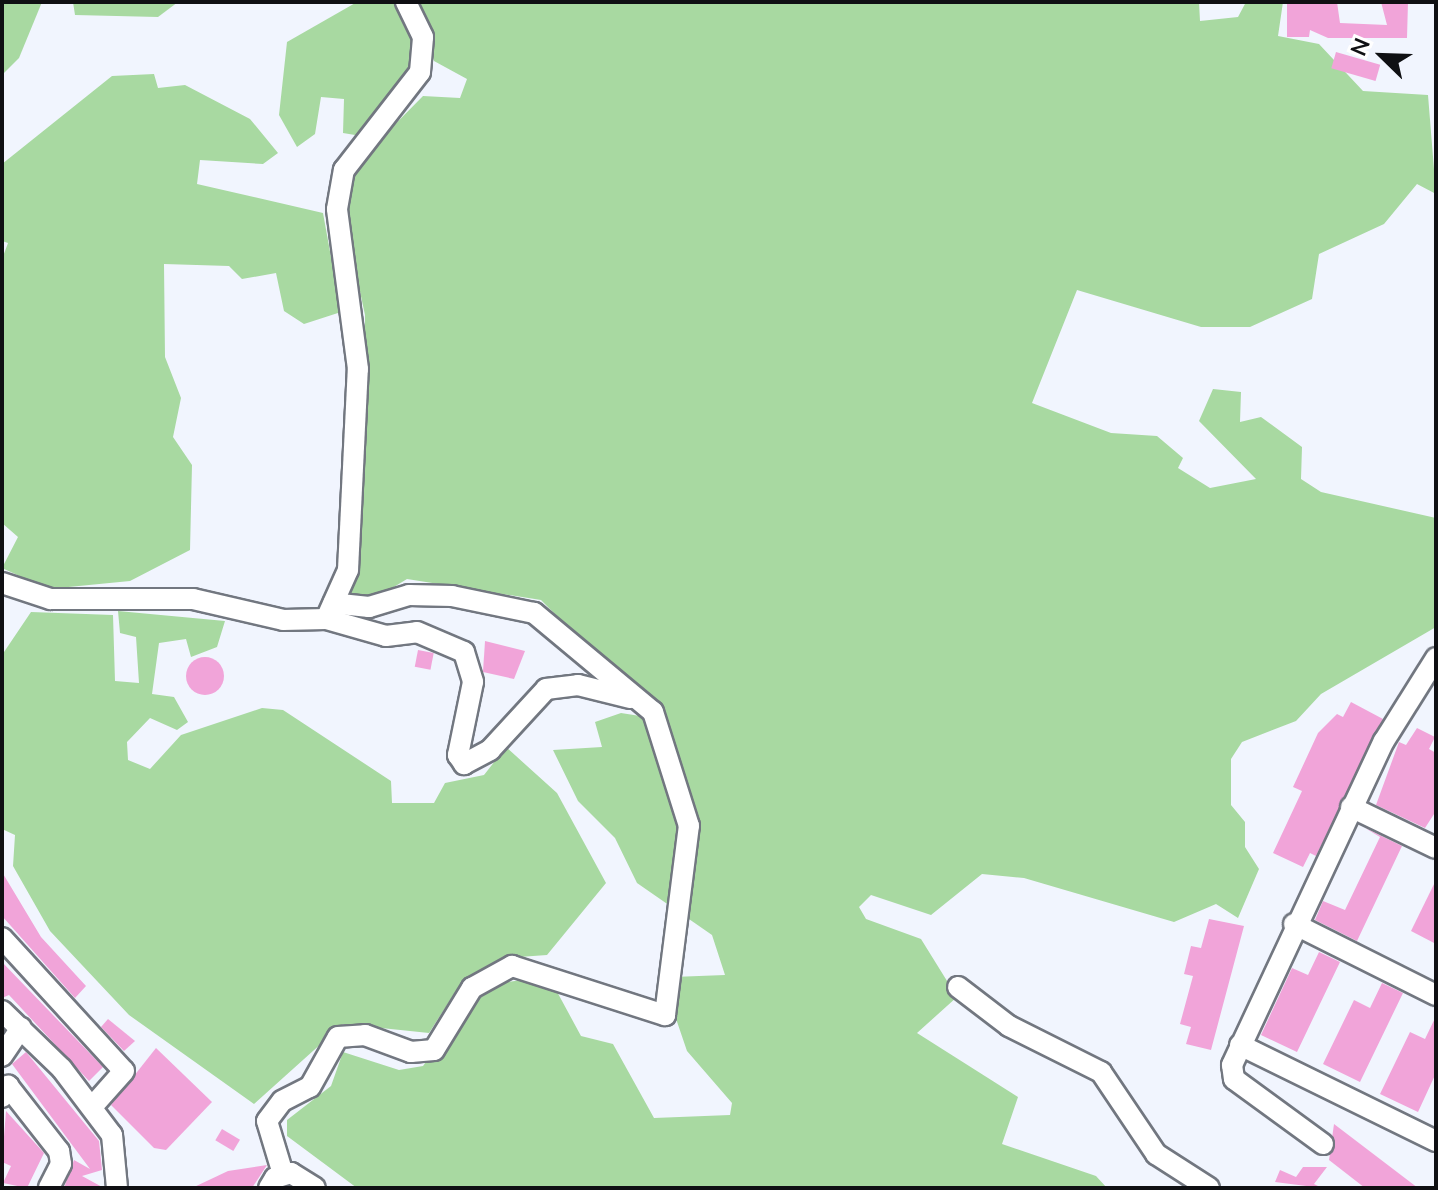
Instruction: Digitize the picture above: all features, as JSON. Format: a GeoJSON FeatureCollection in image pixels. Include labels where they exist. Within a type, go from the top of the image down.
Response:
{"type":"FeatureCollection","features":[{"type":"Feature","properties":{"kind":"street"},"geometry":{"type":"LineString","coordinates":[[330,611],[348,570],[358,369],[337,209],[344,170],[420,72],[423,37],[406,2]]}},
{"type":"Feature","properties":{"kind":"street"},"geometry":{"type":"LineString","coordinates":[[2,583],[50,599],[181,598],[283,620],[369,607],[409,595],[452,596],[534,613],[653,712],[689,826],[665,1015],[512,966],[472,988],[434,1050],[411,1052],[365,1035],[338,1037],[310,1087],[282,1101],[267,1121],[276,1181],[315,1188]]}},
{"type":"Feature","properties":{"kind":"street"},"geometry":{"type":"LineString","coordinates":[[330,611],[386,636],[417,632],[464,652],[473,682],[458,755],[464,764],[490,750],[546,689],[578,685],[638,700]]}},
{"type":"Feature","properties":{"kind":"street"},"geometry":{"type":"LineString","coordinates":[[1323,1144],[1234,1079],[1240,1045],[1351,807],[1436,658]]}},
{"type":"Feature","properties":{"kind":"street"},"geometry":{"type":"LineString","coordinates":[[1351,807],[1434,843]]}},
{"type":"Feature","properties":{"kind":"street"},"geometry":{"type":"LineString","coordinates":[[1294,924],[1436,995]]}},
{"type":"Feature","properties":{"kind":"street"},"geometry":{"type":"LineString","coordinates":[[2,938],[124,1071],[92,1107]]}},
{"type":"Feature","properties":{"kind":"street"},"geometry":{"type":"LineString","coordinates":[[958,987],[1009,1026],[1101,1072],[1156,1154],[1209,1188]]}},
{"type":"Feature","properties":{"kind":"street"},"geometry":{"type":"LineString","coordinates":[[2,1011],[92,1107],[120,1159],[117,1188]]}},
{"type":"Feature","properties":{"kind":"street"},"geometry":{"type":"LineString","coordinates":[[2,1056],[21,1028]]}},
{"type":"Feature","properties":{"kind":"street"},"geometry":{"type":"LineString","coordinates":[[1240,1045],[1436,1141]]}},
{"type":"Feature","properties":{"kind":"street"},"geometry":{"type":"LineString","coordinates":[[2,1097],[8,1086],[59,1151],[61,1164],[49,1188]]}},
{"type":"Feature","properties":{"kind":"green space"},"geometry":{"type":"Polygon","coordinates":[[[2,2],[42,2],[19,58],[2,75],[2,2]]]}},
{"type":"Feature","properties":{"kind":"green space"},"geometry":{"type":"Polygon","coordinates":[[[73,2],[178,2],[158,17],[75,15],[73,2]]]}},
{"type":"Feature","properties":{"kind":"green space"},"geometry":{"type":"Polygon","coordinates":[[[357,2],[398,2],[415,49],[410,69],[361,136],[343,133],[344,99],[321,97],[315,134],[297,147],[279,115],[287,42],[357,2]]]}},
{"type":"Feature","properties":{"kind":"green space"},"geometry":{"type":"Polygon","coordinates":[[[419,2],[1199,2],[1200,21],[1238,17],[1246,2],[1283,2],[1278,36],[1319,44],[1363,91],[1428,95],[1436,194],[1417,184],[1384,224],[1319,254],[1312,299],[1250,327],[1201,327],[1077,290],[1032,403],[1111,433],[1157,436],[1183,458],[1178,468],[1210,488],[1256,479],[1199,421],[1213,389],[1241,392],[1240,422],[1261,417],[1302,447],[1301,479],[1321,492],[1436,518],[1436,627],[1321,694],[1296,721],[1242,742],[1231,759],[1231,805],[1245,822],[1245,847],[1259,869],[1238,918],[1216,904],[1174,922],[1024,878],[982,874],[931,915],[871,895],[859,907],[866,919],[921,939],[957,997],[917,1033],[1018,1097],[1002,1144],[1096,1176],[1107,1188],[357,1188],[287,1136],[287,1120],[331,1086],[343,1052],[399,1070],[423,1066],[481,986],[535,978],[555,988],[581,1036],[613,1044],[654,1118],[730,1115],[732,1103],[687,1051],[672,1007],[673,977],[725,975],[712,935],[637,883],[615,838],[578,801],[553,750],[602,747],[595,722],[621,713],[659,719],[541,600],[407,579],[374,599],[350,595],[365,432],[365,315],[343,212],[351,169],[423,96],[460,98],[467,79],[434,61],[419,2]]]}},
{"type":"Feature","properties":{"kind":"green space"},"geometry":{"type":"Polygon","coordinates":[[[154,74],[158,88],[185,85],[250,119],[278,153],[263,164],[200,160],[197,184],[323,213],[341,312],[304,324],[284,311],[276,273],[242,279],[229,266],[164,264],[165,357],[181,398],[173,437],[192,465],[190,550],[130,581],[48,589],[2,568],[18,537],[2,523],[2,259],[8,243],[2,241],[2,164],[112,76],[154,74]]]}},
{"type":"Feature","properties":{"kind":"green space"},"geometry":{"type":"Polygon","coordinates":[[[118,611],[225,621],[217,647],[191,657],[186,639],[159,643],[152,694],[174,697],[188,722],[177,730],[150,718],[127,742],[128,760],[150,769],[181,735],[262,708],[283,710],[391,781],[392,803],[434,803],[445,783],[484,775],[506,747],[557,793],[606,883],[547,955],[519,957],[463,980],[429,1033],[343,1024],[254,1104],[129,1015],[50,931],[13,866],[15,835],[2,829],[2,655],[31,612],[113,615],[115,681],[139,683],[136,637],[120,633],[118,611]]]}},
{"type":"Feature","properties":{"kind":"building"},"geometry":{"type":"Polygon","coordinates":[[[1287,2],[1337,2],[1340,23],[1387,25],[1381,2],[1408,2],[1407,38],[1328,38],[1310,30],[1309,37],[1287,37],[1287,2]]]}},
{"type":"Feature","properties":{"kind":"building"},"geometry":{"type":"Polygon","coordinates":[[[1336,52],[1380,65],[1376,81],[1331,68],[1336,52]]]}},
{"type":"Feature","properties":{"kind":"building"},"geometry":{"type":"Polygon","coordinates":[[[485,641],[525,651],[514,679],[483,672],[485,641]]]}},
{"type":"Feature","properties":{"kind":"building"},"geometry":{"type":"Polygon","coordinates":[[[418,650],[434,653],[430,670],[415,667],[418,650]]]}},
{"type":"Feature","properties":{"kind":"building"},"geometry":{"type":"Polygon","coordinates":[[[205,657],[218,663],[224,676],[218,689],[205,695],[192,689],[186,676],[192,663],[205,657]]]}},
{"type":"Feature","properties":{"kind":"building"},"geometry":{"type":"Polygon","coordinates":[[[1351,702],[1383,719],[1316,856],[1310,853],[1303,867],[1273,853],[1302,791],[1293,787],[1318,733],[1337,714],[1343,717],[1351,702]]]}},
{"type":"Feature","properties":{"kind":"building"},"geometry":{"type":"Polygon","coordinates":[[[1417,728],[1435,737],[1429,749],[1436,753],[1436,811],[1425,828],[1376,805],[1399,742],[1406,745],[1417,728]]]}},
{"type":"Feature","properties":{"kind":"building"},"geometry":{"type":"Polygon","coordinates":[[[1365,828],[1402,846],[1357,941],[1315,920],[1323,901],[1345,910],[1380,837],[1365,828]]]}},
{"type":"Feature","properties":{"kind":"building"},"geometry":{"type":"Polygon","coordinates":[[[2,872],[41,937],[86,986],[75,998],[2,916],[2,872]]]}},
{"type":"Feature","properties":{"kind":"building"},"geometry":{"type":"Polygon","coordinates":[[[1436,880],[1436,944],[1411,931],[1436,880]]]}},
{"type":"Feature","properties":{"kind":"building"},"geometry":{"type":"Polygon","coordinates":[[[1209,919],[1244,926],[1211,1050],[1186,1044],[1191,1027],[1180,1024],[1193,976],[1184,974],[1191,946],[1201,948],[1209,919]]]}},
{"type":"Feature","properties":{"kind":"building"},"geometry":{"type":"Polygon","coordinates":[[[1319,952],[1340,962],[1297,1052],[1261,1035],[1292,968],[1308,975],[1319,952]]]}},
{"type":"Feature","properties":{"kind":"building"},"geometry":{"type":"Polygon","coordinates":[[[2,962],[103,1067],[89,1081],[9,995],[2,998],[2,962]]]}},
{"type":"Feature","properties":{"kind":"building"},"geometry":{"type":"Polygon","coordinates":[[[1382,983],[1403,993],[1360,1082],[1323,1064],[1354,1000],[1370,1008],[1382,983]]]}},
{"type":"Feature","properties":{"kind":"building"},"geometry":{"type":"Polygon","coordinates":[[[1436,1016],[1436,1073],[1418,1112],[1380,1094],[1410,1032],[1425,1039],[1436,1016]]]}},
{"type":"Feature","properties":{"kind":"building"},"geometry":{"type":"Polygon","coordinates":[[[108,1019],[135,1041],[124,1051],[101,1027],[108,1019]]]}},
{"type":"Feature","properties":{"kind":"building"},"geometry":{"type":"Polygon","coordinates":[[[156,1048],[212,1102],[166,1150],[154,1148],[111,1105],[156,1048]]]}},
{"type":"Feature","properties":{"kind":"building"},"geometry":{"type":"Polygon","coordinates":[[[26,1052],[99,1141],[102,1170],[82,1176],[104,1188],[64,1188],[74,1160],[90,1169],[12,1064],[26,1052]]]}},
{"type":"Feature","properties":{"kind":"building"},"geometry":{"type":"Polygon","coordinates":[[[6,1111],[44,1153],[27,1188],[3,1183],[11,1166],[2,1162],[6,1111]]]}},
{"type":"Feature","properties":{"kind":"building"},"geometry":{"type":"Polygon","coordinates":[[[1334,1124],[1418,1188],[1365,1188],[1329,1160],[1334,1124]]]}},
{"type":"Feature","properties":{"kind":"building"},"geometry":{"type":"Polygon","coordinates":[[[222,1129],[240,1140],[233,1151],[215,1140],[222,1129]]]}},
{"type":"Feature","properties":{"kind":"building"},"geometry":{"type":"Polygon","coordinates":[[[267,1165],[252,1188],[192,1188],[228,1171],[267,1165]]]}},
{"type":"Feature","properties":{"kind":"building"},"geometry":{"type":"Polygon","coordinates":[[[1303,1167],[1327,1167],[1314,1184],[1322,1188],[1275,1182],[1280,1170],[1296,1177],[1303,1167]]]}}]}
